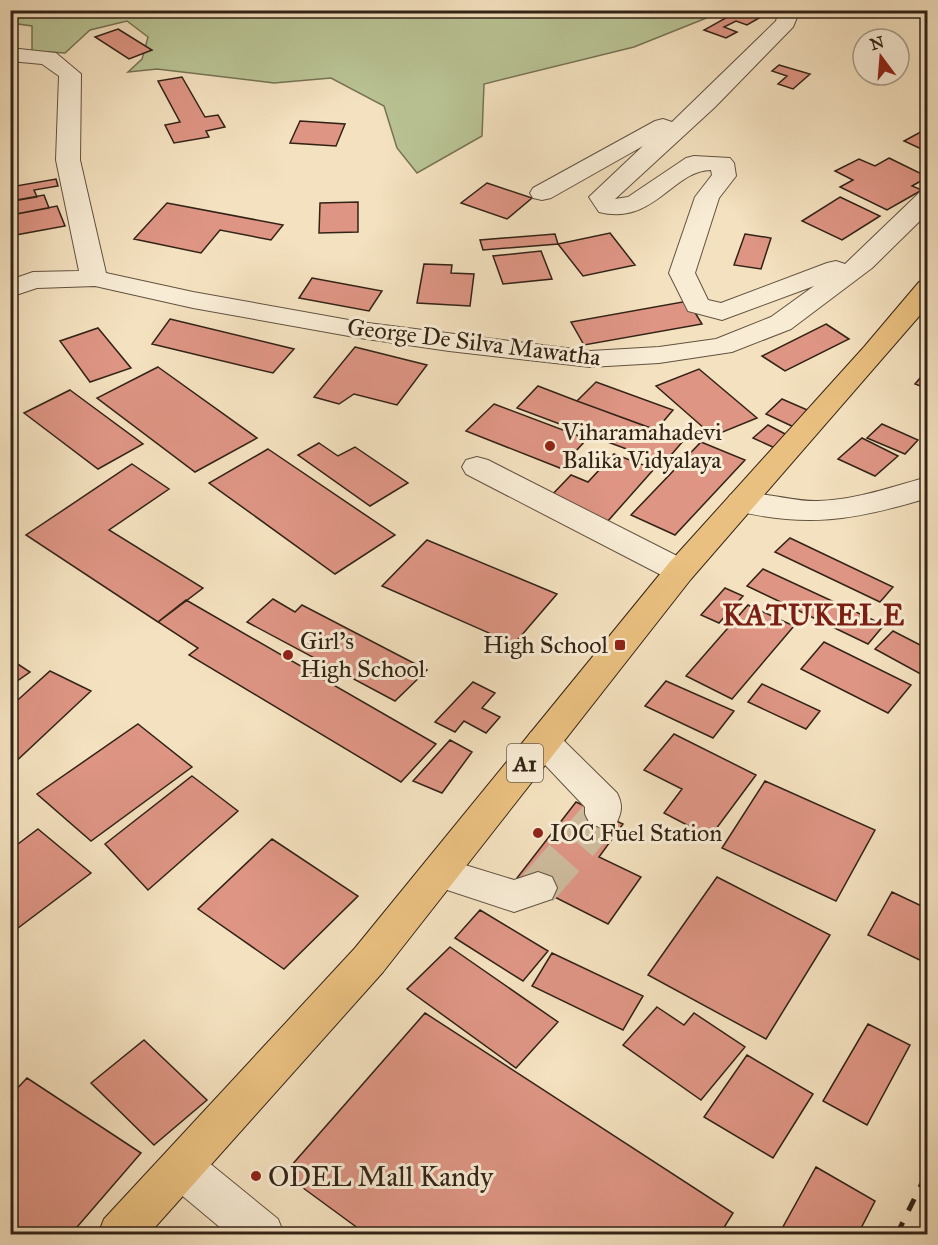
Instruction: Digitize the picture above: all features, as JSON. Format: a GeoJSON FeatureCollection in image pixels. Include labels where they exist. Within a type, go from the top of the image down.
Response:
{"type":"FeatureCollection","features":[{"type":"Feature","properties":{"kind":"highway","name":"A1"},"geometry":{"type":"LineString","coordinates":[[120,1234],[369,960],[680,571],[874,353],[927,288]]}},
{"type":"Feature","properties":{"kind":"street"},"geometry":{"type":"LineString","coordinates":[[790,10],[786,23],[706,102],[601,197],[608,207],[635,204],[694,163],[722,163],[724,176],[707,197],[682,273],[697,305],[722,312],[843,267],[863,263]]}},
{"type":"Feature","properties":{"kind":"street"},"geometry":{"type":"LineString","coordinates":[[10,54],[48,58],[70,74],[68,160],[89,261],[95,278]]}},
{"type":"Feature","properties":{"kind":"street"},"geometry":{"type":"LineString","coordinates":[[542,193],[706,102]]}},
{"type":"Feature","properties":{"kind":"street","name":"George De Silva Mawatha"},"geometry":{"type":"LineString","coordinates":[[10,289],[33,280],[95,278],[193,300],[360,330],[590,359],[659,355],[722,346],[781,323],[863,263],[927,198]]}},
{"type":"Feature","properties":{"kind":"street"},"geometry":{"type":"LineString","coordinates":[[477,467],[680,571]]}},
{"type":"Feature","properties":{"kind":"street"},"geometry":{"type":"LineString","coordinates":[[741,502],[792,510],[828,511],[854,507],[927,487]]}},
{"type":"Feature","properties":{"kind":"street"},"geometry":{"type":"LineString","coordinates":[[543,741],[604,803],[603,814]]}},
{"type":"Feature","properties":{"kind":"street"},"geometry":{"type":"LineString","coordinates":[[439,872],[514,896],[538,888]]}},
{"type":"Feature","properties":{"kind":"street"},"geometry":{"type":"LineString","coordinates":[[182,1168],[262,1234]]}},
{"type":"Feature","properties":{"kind":"green space"},"geometry":{"type":"Polygon","coordinates":[[[11,10],[312,10],[333,17],[465,16],[486,10],[724,11],[634,47],[484,84],[482,136],[417,173],[397,148],[384,106],[331,78],[274,83],[157,69],[128,72],[142,59],[148,37],[127,21],[90,30],[65,53],[32,51],[32,26],[11,23],[11,10]]]}},
{"type":"Feature","properties":{"kind":"building"},"geometry":{"type":"Polygon","coordinates":[[[740,10],[755,12],[752,15],[759,18],[747,25],[736,21],[724,27],[737,32],[726,38],[704,30],[740,10]]]}},
{"type":"Feature","properties":{"kind":"building"},"geometry":{"type":"Polygon","coordinates":[[[118,29],[152,50],[129,59],[95,37],[118,29]]]}},
{"type":"Feature","properties":{"kind":"building"},"geometry":{"type":"Polygon","coordinates":[[[779,65],[810,74],[793,89],[778,84],[787,76],[772,71],[779,65]]]}},
{"type":"Feature","properties":{"kind":"building"},"geometry":{"type":"Polygon","coordinates":[[[182,77],[205,117],[218,115],[225,127],[206,131],[209,137],[174,143],[165,125],[180,122],[158,81],[182,77]]]}},
{"type":"Feature","properties":{"kind":"building"},"geometry":{"type":"Polygon","coordinates":[[[300,121],[345,124],[336,146],[290,143],[300,121]]]}},
{"type":"Feature","properties":{"kind":"building"},"geometry":{"type":"Polygon","coordinates":[[[928,128],[928,152],[904,141],[928,128]]]}},
{"type":"Feature","properties":{"kind":"building"},"geometry":{"type":"Polygon","coordinates":[[[889,158],[928,177],[912,186],[922,190],[887,210],[840,187],[853,180],[835,171],[859,159],[875,166],[889,158]]]}},
{"type":"Feature","properties":{"kind":"building"},"geometry":{"type":"Polygon","coordinates":[[[56,179],[58,186],[34,190],[37,197],[14,201],[10,187],[56,179]]]}},
{"type":"Feature","properties":{"kind":"building"},"geometry":{"type":"Polygon","coordinates":[[[487,183],[532,198],[507,219],[461,203],[487,183]]]}},
{"type":"Feature","properties":{"kind":"building"},"geometry":{"type":"Polygon","coordinates":[[[44,195],[49,208],[11,215],[10,201],[44,195]]]}},
{"type":"Feature","properties":{"kind":"building"},"geometry":{"type":"Polygon","coordinates":[[[840,197],[880,216],[842,240],[802,221],[840,197]]]}},
{"type":"Feature","properties":{"kind":"building"},"geometry":{"type":"Polygon","coordinates":[[[358,202],[358,232],[319,233],[320,203],[358,202]]]}},
{"type":"Feature","properties":{"kind":"building"},"geometry":{"type":"Polygon","coordinates":[[[167,203],[283,225],[271,240],[220,230],[201,253],[134,239],[167,203]]]}},
{"type":"Feature","properties":{"kind":"building"},"geometry":{"type":"Polygon","coordinates":[[[57,206],[65,226],[10,236],[10,215],[57,206]]]}},
{"type":"Feature","properties":{"kind":"building"},"geometry":{"type":"Polygon","coordinates":[[[610,233],[635,265],[583,276],[558,244],[610,233]]]}},
{"type":"Feature","properties":{"kind":"building"},"geometry":{"type":"Polygon","coordinates":[[[555,234],[558,244],[483,250],[480,240],[555,234]]]}},
{"type":"Feature","properties":{"kind":"building"},"geometry":{"type":"Polygon","coordinates":[[[745,234],[771,238],[761,269],[734,265],[745,234]]]}},
{"type":"Feature","properties":{"kind":"building"},"geometry":{"type":"Polygon","coordinates":[[[541,251],[552,279],[503,284],[493,256],[541,251]]]}},
{"type":"Feature","properties":{"kind":"building"},"geometry":{"type":"Polygon","coordinates":[[[424,264],[452,265],[451,273],[474,274],[470,306],[417,303],[424,264]]]}},
{"type":"Feature","properties":{"kind":"building"},"geometry":{"type":"Polygon","coordinates":[[[312,278],[382,291],[369,311],[299,298],[312,278]]]}},
{"type":"Feature","properties":{"kind":"building"},"geometry":{"type":"Polygon","coordinates":[[[688,301],[702,324],[584,345],[571,322],[688,301]]]}},
{"type":"Feature","properties":{"kind":"building"},"geometry":{"type":"Polygon","coordinates":[[[170,319],[294,349],[273,373],[152,344],[170,319]]]}},
{"type":"Feature","properties":{"kind":"building"},"geometry":{"type":"Polygon","coordinates":[[[826,324],[849,339],[785,371],[762,356],[826,324]]]}},
{"type":"Feature","properties":{"kind":"building"},"geometry":{"type":"Polygon","coordinates":[[[98,328],[131,368],[90,382],[60,341],[98,328]]]}},
{"type":"Feature","properties":{"kind":"building"},"geometry":{"type":"Polygon","coordinates":[[[355,347],[427,365],[397,405],[354,394],[339,404],[314,397],[355,347]]]}},
{"type":"Feature","properties":{"kind":"building"},"geometry":{"type":"Polygon","coordinates":[[[158,367],[257,438],[195,472],[97,398],[158,367]]]}},
{"type":"Feature","properties":{"kind":"building"},"geometry":{"type":"Polygon","coordinates":[[[699,369],[757,418],[713,436],[656,386],[699,369]]]}},
{"type":"Feature","properties":{"kind":"building"},"geometry":{"type":"Polygon","coordinates":[[[927,370],[928,389],[915,384],[927,370]]]}},
{"type":"Feature","properties":{"kind":"building"},"geometry":{"type":"Polygon","coordinates":[[[596,382],[673,410],[656,430],[577,401],[596,382]]]}},
{"type":"Feature","properties":{"kind":"building"},"geometry":{"type":"Polygon","coordinates":[[[538,386],[684,440],[664,463],[517,408],[538,386]]]}},
{"type":"Feature","properties":{"kind":"building"},"geometry":{"type":"Polygon","coordinates":[[[70,390],[143,444],[98,469],[24,413],[70,390]]]}},
{"type":"Feature","properties":{"kind":"building"},"geometry":{"type":"Polygon","coordinates":[[[782,399],[812,412],[796,428],[766,414],[782,399]]]}},
{"type":"Feature","properties":{"kind":"building"},"geometry":{"type":"Polygon","coordinates":[[[494,404],[587,439],[560,468],[466,431],[494,404]]]}},
{"type":"Feature","properties":{"kind":"building"},"geometry":{"type":"Polygon","coordinates":[[[882,424],[918,440],[905,454],[867,438],[882,424]]]}},
{"type":"Feature","properties":{"kind":"building"},"geometry":{"type":"Polygon","coordinates":[[[768,425],[789,436],[775,448],[753,438],[768,425]]]}},
{"type":"Feature","properties":{"kind":"building"},"geometry":{"type":"Polygon","coordinates":[[[862,438],[898,456],[875,476],[838,459],[862,438]]]}},
{"type":"Feature","properties":{"kind":"building"},"geometry":{"type":"Polygon","coordinates":[[[701,442],[745,460],[675,535],[631,515],[701,442]]]}},
{"type":"Feature","properties":{"kind":"building"},"geometry":{"type":"Polygon","coordinates":[[[319,443],[338,456],[355,447],[408,483],[370,506],[298,455],[319,443]]]}},
{"type":"Feature","properties":{"kind":"building"},"geometry":{"type":"Polygon","coordinates":[[[268,449],[395,535],[335,574],[209,483],[268,449]]]}},
{"type":"Feature","properties":{"kind":"building"},"geometry":{"type":"Polygon","coordinates":[[[614,454],[654,469],[607,522],[549,498],[571,475],[588,482],[614,454]]]}},
{"type":"Feature","properties":{"kind":"building"},"geometry":{"type":"Polygon","coordinates":[[[132,464],[169,489],[109,530],[203,588],[158,622],[26,535],[132,464]]]}},
{"type":"Feature","properties":{"kind":"building"},"geometry":{"type":"Polygon","coordinates":[[[790,538],[893,587],[880,602],[775,552],[790,538]]]}},
{"type":"Feature","properties":{"kind":"building"},"geometry":{"type":"Polygon","coordinates":[[[427,540],[557,594],[514,644],[382,586],[427,540]]]}},
{"type":"Feature","properties":{"kind":"building"},"geometry":{"type":"Polygon","coordinates":[[[763,569],[884,625],[868,644],[747,586],[763,569]]]}},
{"type":"Feature","properties":{"kind":"building"},"geometry":{"type":"Polygon","coordinates":[[[725,588],[743,596],[719,623],[701,615],[725,588]]]}},
{"type":"Feature","properties":{"kind":"building"},"geometry":{"type":"Polygon","coordinates":[[[273,599],[295,612],[302,605],[427,670],[395,701],[247,622],[273,599]]]}},
{"type":"Feature","properties":{"kind":"building"},"geometry":{"type":"Polygon","coordinates":[[[186,600],[436,744],[401,782],[189,655],[198,648],[158,622],[186,600]]]}},
{"type":"Feature","properties":{"kind":"building"},"geometry":{"type":"Polygon","coordinates":[[[748,605],[794,626],[732,699],[686,676],[748,605]]]}},
{"type":"Feature","properties":{"kind":"building"},"geometry":{"type":"Polygon","coordinates":[[[893,631],[928,649],[928,678],[875,649],[893,631]]]}},
{"type":"Feature","properties":{"kind":"building"},"geometry":{"type":"Polygon","coordinates":[[[824,642],[911,685],[888,713],[801,669],[824,642]]]}},
{"type":"Feature","properties":{"kind":"building"},"geometry":{"type":"Polygon","coordinates":[[[10,659],[30,672],[10,686],[10,659]]]}},
{"type":"Feature","properties":{"kind":"building"},"geometry":{"type":"Polygon","coordinates":[[[50,671],[91,691],[10,767],[10,707],[50,671]]]}},
{"type":"Feature","properties":{"kind":"building"},"geometry":{"type":"Polygon","coordinates":[[[666,681],[734,711],[713,738],[645,706],[666,681]]]}},
{"type":"Feature","properties":{"kind":"building"},"geometry":{"type":"Polygon","coordinates":[[[473,682],[495,693],[482,708],[500,717],[486,733],[464,721],[455,732],[435,722],[473,682]]]}},
{"type":"Feature","properties":{"kind":"building"},"geometry":{"type":"Polygon","coordinates":[[[762,684],[820,711],[806,729],[748,702],[762,684]]]}},
{"type":"Feature","properties":{"kind":"building"},"geometry":{"type":"Polygon","coordinates":[[[138,724],[192,767],[91,841],[37,794],[138,724]]]}},
{"type":"Feature","properties":{"kind":"building"},"geometry":{"type":"Polygon","coordinates":[[[674,734],[756,775],[710,837],[664,813],[682,789],[644,770],[674,734]]]}},
{"type":"Feature","properties":{"kind":"building"},"geometry":{"type":"Polygon","coordinates":[[[450,740],[472,752],[442,793],[413,781],[450,740]]]}},
{"type":"Feature","properties":{"kind":"building"},"geometry":{"type":"Polygon","coordinates":[[[192,776],[238,811],[148,890],[105,844],[192,776]]]}},
{"type":"Feature","properties":{"kind":"building"},"geometry":{"type":"Polygon","coordinates":[[[765,781],[875,830],[836,901],[722,848],[765,781]]]}},
{"type":"Feature","properties":{"kind":"building"},"geometry":{"type":"Polygon","coordinates":[[[576,802],[623,824],[599,857],[641,877],[608,924],[517,878],[576,802]]]}},
{"type":"Feature","properties":{"kind":"building"},"geometry":{"type":"Polygon","coordinates":[[[38,829],[91,873],[10,934],[10,850],[38,829]]]}},
{"type":"Feature","properties":{"kind":"building"},"geometry":{"type":"Polygon","coordinates":[[[272,839],[358,896],[284,969],[198,909],[272,839]]]}},
{"type":"Feature","properties":{"kind":"building"},"geometry":{"type":"Polygon","coordinates":[[[717,877],[830,935],[766,1039],[648,975],[717,877]]]}},
{"type":"Feature","properties":{"kind":"building"},"geometry":{"type":"Polygon","coordinates":[[[892,892],[928,909],[928,964],[868,935],[892,892]]]}},
{"type":"Feature","properties":{"kind":"building"},"geometry":{"type":"Polygon","coordinates":[[[480,910],[548,951],[523,981],[455,938],[480,910]]]}},
{"type":"Feature","properties":{"kind":"building"},"geometry":{"type":"Polygon","coordinates":[[[450,947],[558,1022],[516,1068],[407,989],[450,947]]]}},
{"type":"Feature","properties":{"kind":"building"},"geometry":{"type":"Polygon","coordinates":[[[552,953],[643,996],[623,1030],[532,986],[552,953]]]}},
{"type":"Feature","properties":{"kind":"building"},"geometry":{"type":"Polygon","coordinates":[[[657,1007],[684,1025],[694,1013],[745,1047],[701,1100],[623,1045],[657,1007]]]}},
{"type":"Feature","properties":{"kind":"building","name":"ODEL Mall Kandy"},"geometry":{"type":"Polygon","coordinates":[[[425,1013],[733,1213],[720,1234],[366,1234],[284,1174],[425,1013]]]}},
{"type":"Feature","properties":{"kind":"building"},"geometry":{"type":"Polygon","coordinates":[[[868,1024],[910,1045],[867,1125],[823,1101],[868,1024]]]}},
{"type":"Feature","properties":{"kind":"building"},"geometry":{"type":"Polygon","coordinates":[[[144,1040],[207,1100],[154,1145],[91,1083],[144,1040]]]}},
{"type":"Feature","properties":{"kind":"building"},"geometry":{"type":"Polygon","coordinates":[[[747,1055],[813,1094],[773,1158],[704,1117],[747,1055]]]}},
{"type":"Feature","properties":{"kind":"building"},"geometry":{"type":"Polygon","coordinates":[[[27,1078],[141,1153],[71,1234],[10,1234],[10,1193],[17,1187],[10,1182],[10,1096],[27,1078]]]}},
{"type":"Feature","properties":{"kind":"building"},"geometry":{"type":"Polygon","coordinates":[[[816,1167],[875,1201],[858,1234],[779,1234],[816,1167]]]}},
{"type":"Feature","properties":{"kind":"tunnel"},"geometry":{"type":"LineString","coordinates":[[538,888],[603,814]]}},
{"type":"Feature","properties":{"kind":"railway"},"geometry":{"type":"LineString","coordinates":[[897,1234],[928,1171]]}},
{"type":"Feature","properties":{"kind":"place","name":"Viharamahadevi Balika Vidyalaya"},"geometry":{"type":"Point","coordinates":[550,446]}},
{"type":"Feature","properties":{"kind":"place","name":"High School"},"geometry":{"type":"Point","coordinates":[620,645]}},
{"type":"Feature","properties":{"kind":"place","name":"Girl's High School"},"geometry":{"type":"Point","coordinates":[288,655]}},
{"type":"Feature","properties":{"kind":"place","name":"IOC Fuel Station"},"geometry":{"type":"Point","coordinates":[538,833]}},
{"type":"Feature","properties":{"kind":"place","name":"ODEL Mall Kandy"},"geometry":{"type":"Point","coordinates":[256,1176]}},
{"type":"Feature","properties":{"kind":"district","name":"KATUKELE"},"geometry":{"type":"Point","coordinates":[814,615]}}]}
